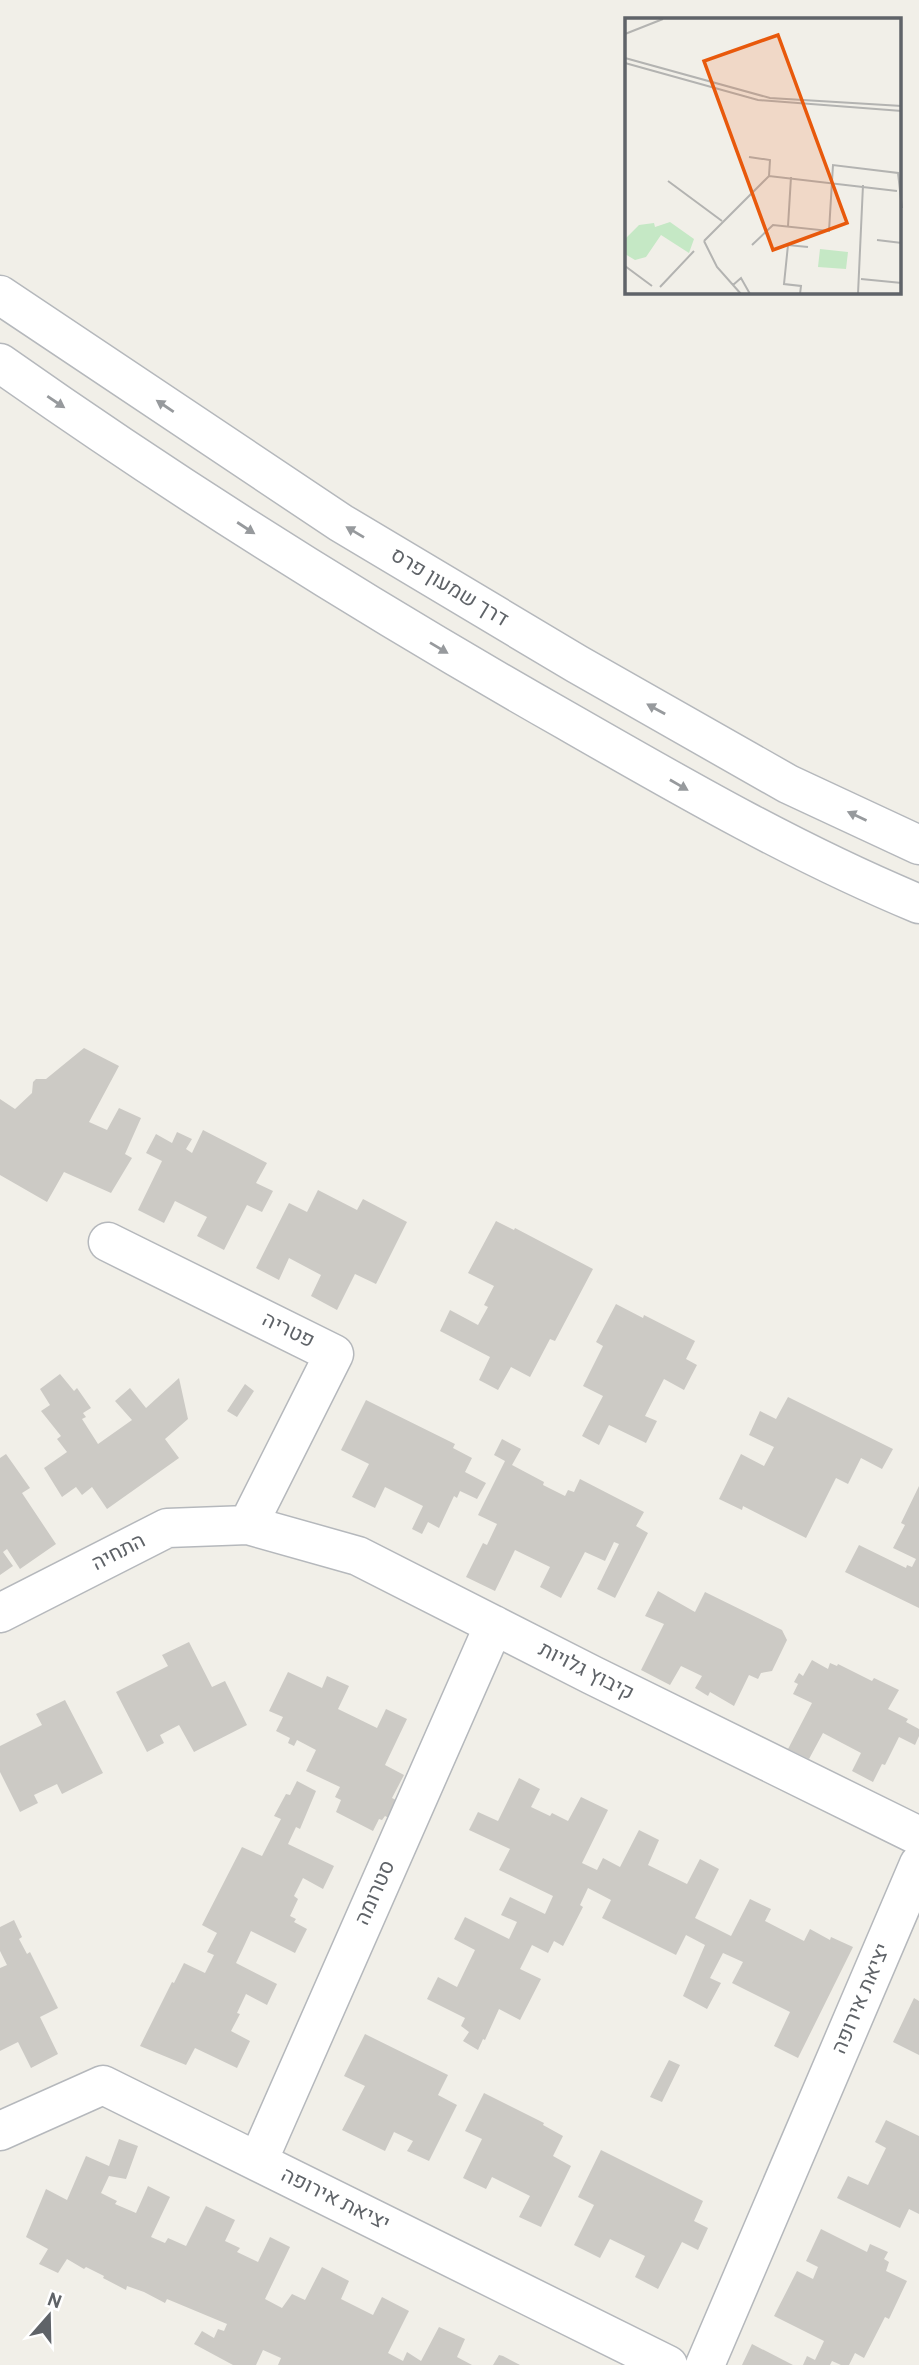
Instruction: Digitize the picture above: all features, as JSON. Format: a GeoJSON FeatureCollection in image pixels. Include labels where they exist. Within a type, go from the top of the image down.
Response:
{"type":"FeatureCollection","features":[{"type":"Feature","properties":{"kind":"street","name":"דרך שמעון פרס"},"geometry":{"type":"LineString","coordinates":[[0,295],[341,523],[506,622],[788,783],[919,845]]}},
{"type":"Feature","properties":{"kind":"street"},"geometry":{"type":"LineString","coordinates":[[0,363],[246,528],[439,649],[726,812],[919,904]]}},
{"type":"Feature","properties":{"kind":"street","name":"פטריה"},"geometry":{"type":"LineString","coordinates":[[108,1242],[334,1354],[248,1525]]}},
{"type":"Feature","properties":{"kind":"street","name":"התחיה"},"geometry":{"type":"LineString","coordinates":[[0,1613],[167,1528],[248,1525]]}},
{"type":"Feature","properties":{"kind":"street","name":"קיבוץ גלויות"},"geometry":{"type":"LineString","coordinates":[[248,1525],[358,1556],[919,1836]]}},
{"type":"Feature","properties":{"kind":"street","name":"סטרומה"},"geometry":{"type":"LineString","coordinates":[[258,2161],[494,1625]]}},
{"type":"Feature","properties":{"kind":"street","name":"יציאת אירופה"},"geometry":{"type":"LineString","coordinates":[[705,2365],[919,1864]]}},
{"type":"Feature","properties":{"kind":"street","name":"יציאת אירופה"},"geometry":{"type":"LineString","coordinates":[[0,2131],[103,2085],[668,2365]]}},
{"type":"Feature","properties":{"kind":"building"},"geometry":{"type":"Polygon","coordinates":[[[84,1048],[119,1066],[89,1122],[107,1130],[119,1108],[141,1118],[125,1154],[132,1158],[111,1193],[64,1172],[47,1202],[0,1175],[0,1099],[15,1109],[32,1093],[36,1079],[46,1079],[84,1048]]]}},
{"type":"Feature","properties":{"kind":"building"},"geometry":{"type":"Polygon","coordinates":[[[203,1130],[267,1163],[256,1183],[273,1191],[262,1212],[247,1205],[224,1250],[197,1236],[207,1217],[175,1201],[164,1223],[138,1210],[162,1161],[146,1153],[156,1134],[172,1143],[177,1132],[192,1139],[186,1149],[192,1153],[203,1130]]]}},
{"type":"Feature","properties":{"kind":"building"},"geometry":{"type":"Polygon","coordinates":[[[318,1190],[357,1210],[363,1199],[407,1222],[376,1284],[355,1274],[337,1310],[311,1296],[321,1275],[289,1258],[279,1280],[256,1268],[289,1203],[307,1212],[318,1190]]]}},
{"type":"Feature","properties":{"kind":"building"},"geometry":{"type":"Polygon","coordinates":[[[496,1221],[514,1230],[515,1228],[593,1269],[555,1341],[550,1339],[530,1377],[511,1367],[498,1390],[479,1380],[490,1357],[440,1331],[450,1310],[478,1325],[488,1307],[484,1305],[494,1286],[468,1273],[496,1221]]]}},
{"type":"Feature","properties":{"kind":"building"},"geometry":{"type":"Polygon","coordinates":[[[616,1304],[695,1341],[686,1359],[697,1365],[684,1390],[664,1379],[645,1416],[657,1421],[646,1443],[609,1425],[599,1445],[582,1436],[603,1396],[583,1386],[603,1346],[596,1342],[616,1304]]]}},
{"type":"Feature","properties":{"kind":"building"},"geometry":{"type":"Polygon","coordinates":[[[60,1374],[74,1391],[77,1388],[91,1408],[83,1413],[86,1417],[82,1419],[98,1444],[132,1420],[115,1401],[130,1388],[146,1408],[179,1378],[188,1419],[165,1439],[179,1458],[107,1509],[92,1487],[82,1495],[76,1487],[62,1497],[44,1468],[67,1452],[57,1439],[61,1436],[41,1411],[50,1405],[40,1389],[60,1374]]]}},
{"type":"Feature","properties":{"kind":"building"},"geometry":{"type":"Polygon","coordinates":[[[245,1384],[254,1391],[237,1417],[227,1411],[245,1384]]]}},
{"type":"Feature","properties":{"kind":"building"},"geometry":{"type":"Polygon","coordinates":[[[788,1397],[893,1449],[882,1469],[861,1458],[848,1484],[836,1478],[806,1538],[743,1506],[742,1510],[719,1499],[741,1454],[764,1466],[774,1447],[749,1435],[760,1411],[776,1419],[788,1397]]]}},
{"type":"Feature","properties":{"kind":"building"},"geometry":{"type":"Polygon","coordinates":[[[366,1400],[455,1444],[453,1448],[472,1458],[465,1472],[486,1483],[477,1499],[460,1491],[457,1498],[454,1496],[439,1528],[428,1522],[422,1534],[412,1529],[423,1506],[385,1487],[375,1508],[352,1497],[369,1464],[341,1450],[366,1400]]]}},
{"type":"Feature","properties":{"kind":"building"},"geometry":{"type":"Polygon","coordinates":[[[502,1439],[521,1449],[512,1465],[544,1482],[543,1485],[565,1496],[568,1490],[574,1492],[580,1479],[644,1512],[636,1526],[648,1533],[615,1598],[597,1589],[619,1544],[614,1542],[605,1561],[585,1552],[561,1598],[540,1587],[550,1567],[515,1550],[495,1591],[466,1577],[483,1543],[487,1545],[497,1524],[478,1515],[505,1461],[494,1455],[502,1439]]]}},
{"type":"Feature","properties":{"kind":"building"},"geometry":{"type":"Polygon","coordinates":[[[6,1454],[30,1488],[22,1493],[56,1544],[20,1569],[7,1549],[3,1552],[13,1566],[0,1575],[0,1458],[6,1454]]]}},
{"type":"Feature","properties":{"kind":"building"},"geometry":{"type":"Polygon","coordinates":[[[919,1486],[919,1608],[845,1572],[859,1545],[906,1568],[907,1565],[912,1567],[916,1559],[893,1548],[905,1525],[901,1523],[919,1486]]]}},
{"type":"Feature","properties":{"kind":"building"},"geometry":{"type":"Polygon","coordinates":[[[658,1591],[695,1612],[705,1592],[782,1630],[787,1640],[772,1671],[761,1673],[758,1679],[749,1675],[734,1706],[710,1692],[708,1696],[695,1688],[702,1676],[681,1666],[670,1685],[641,1670],[664,1624],[645,1616],[658,1591]]]}},
{"type":"Feature","properties":{"kind":"building"},"geometry":{"type":"Polygon","coordinates":[[[189,1642],[212,1687],[225,1681],[247,1725],[194,1752],[179,1725],[160,1735],[164,1743],[147,1752],[116,1692],[168,1666],[162,1655],[189,1642]]]}},
{"type":"Feature","properties":{"kind":"building"},"geometry":{"type":"Polygon","coordinates":[[[812,1660],[828,1669],[830,1663],[837,1666],[838,1664],[872,1681],[874,1678],[899,1690],[888,1709],[908,1719],[906,1722],[919,1729],[915,1745],[899,1737],[873,1782],[852,1771],[861,1753],[823,1733],[809,1759],[788,1749],[812,1703],[793,1694],[798,1684],[794,1682],[799,1673],[803,1676],[812,1660]]]}},
{"type":"Feature","properties":{"kind":"building"},"geometry":{"type":"Polygon","coordinates":[[[288,1672],[322,1688],[327,1676],[349,1686],[338,1709],[377,1728],[386,1709],[407,1719],[385,1765],[404,1775],[392,1798],[400,1802],[391,1819],[385,1816],[382,1820],[379,1819],[373,1831],[336,1812],[341,1800],[335,1797],[340,1787],[306,1771],[316,1750],[297,1740],[294,1746],[288,1743],[290,1738],[276,1731],[283,1717],[269,1711],[288,1672]]]}},
{"type":"Feature","properties":{"kind":"building"},"geometry":{"type":"Polygon","coordinates":[[[65,1700],[103,1773],[62,1794],[57,1784],[34,1795],[38,1803],[20,1812],[0,1772],[0,1746],[42,1725],[36,1714],[65,1700]]]}},
{"type":"Feature","properties":{"kind":"building"},"geometry":{"type":"Polygon","coordinates":[[[519,1778],[540,1789],[531,1807],[550,1816],[552,1813],[568,1821],[581,1797],[608,1810],[582,1863],[597,1870],[603,1858],[620,1867],[639,1830],[659,1840],[648,1865],[687,1884],[700,1859],[719,1869],[695,1918],[731,1936],[750,1899],[771,1909],[765,1921],[804,1941],[810,1929],[830,1940],[831,1937],[853,1947],[798,2058],[774,2046],[790,2012],[732,1983],[743,1962],[723,1953],[710,1978],[721,1983],[707,2009],[683,1996],[705,1945],[686,1935],[676,1955],[602,1918],[611,1900],[588,1888],[580,1905],[583,1907],[563,1946],[554,1941],[548,1953],[532,1945],[520,1969],[541,1979],[520,2020],[499,2009],[478,2050],[463,2041],[469,2032],[461,2026],[465,2018],[427,1999],[438,1977],[457,1987],[475,1950],[454,1939],[465,1917],[509,1939],[517,1922],[501,1915],[510,1897],[545,1914],[553,1896],[499,1870],[510,1849],[469,1830],[478,1812],[498,1821],[519,1778]]]}},
{"type":"Feature","properties":{"kind":"building"},"geometry":{"type":"Polygon","coordinates":[[[297,1781],[316,1791],[300,1829],[296,1827],[288,1844],[334,1866],[323,1889],[303,1878],[294,1896],[298,1899],[290,1916],[296,1919],[294,1922],[307,1929],[295,1953],[251,1931],[236,1963],[277,1984],[267,2005],[246,1994],[231,2031],[250,2041],[237,2068],[195,2048],[186,2065],[140,2046],[184,1963],[205,1973],[214,1955],[207,1952],[217,1933],[202,1925],[242,1847],[262,1856],[281,1819],[274,1816],[297,1781]]]}},
{"type":"Feature","properties":{"kind":"building"},"geometry":{"type":"Polygon","coordinates":[[[14,1920],[22,1937],[19,1939],[27,1954],[30,1952],[58,2008],[40,2017],[58,2054],[31,2068],[18,2042],[0,2051],[0,1968],[7,1965],[0,1951],[0,1927],[14,1920]]]}},
{"type":"Feature","properties":{"kind":"building"},"geometry":{"type":"Polygon","coordinates":[[[914,1998],[919,2001],[919,2055],[893,2042],[914,1998]]]}},
{"type":"Feature","properties":{"kind":"building"},"geometry":{"type":"Polygon","coordinates":[[[365,2034],[448,2075],[438,2095],[457,2105],[429,2161],[407,2151],[413,2141],[394,2132],[385,2151],[342,2130],[365,2086],[344,2076],[365,2034]]]}},
{"type":"Feature","properties":{"kind":"building"},"geometry":{"type":"Polygon","coordinates":[[[669,2060],[680,2065],[662,2102],[650,2097],[669,2060]]]}},
{"type":"Feature","properties":{"kind":"building"},"geometry":{"type":"Polygon","coordinates":[[[484,2093],[544,2123],[543,2125],[563,2136],[553,2156],[571,2166],[541,2227],[519,2217],[530,2196],[492,2177],[486,2189],[463,2178],[482,2139],[465,2131],[484,2093]]]}},
{"type":"Feature","properties":{"kind":"building"},"geometry":{"type":"Polygon","coordinates":[[[886,2120],[919,2136],[919,2214],[909,2209],[900,2228],[837,2198],[848,2176],[868,2185],[886,2148],[875,2142],[886,2120]]]}},
{"type":"Feature","properties":{"kind":"building"},"geometry":{"type":"Polygon","coordinates":[[[119,2139],[138,2146],[126,2179],[109,2176],[101,2193],[117,2201],[115,2204],[136,2213],[148,2186],[170,2197],[151,2237],[165,2243],[168,2238],[186,2246],[206,2206],[235,2220],[225,2241],[240,2248],[237,2252],[258,2262],[270,2237],[290,2247],[265,2299],[282,2308],[292,2294],[305,2300],[322,2267],[349,2281],[341,2299],[373,2315],[382,2297],[409,2311],[388,2353],[403,2361],[407,2352],[421,2361],[439,2327],[465,2339],[457,2357],[472,2365],[278,2365],[281,2358],[263,2350],[256,2365],[233,2365],[194,2344],[202,2331],[214,2338],[218,2329],[224,2331],[227,2324],[167,2299],[165,2303],[127,2286],[126,2290],[103,2278],[104,2276],[67,2259],[58,2273],[39,2264],[48,2249],[26,2237],[46,2189],[67,2200],[86,2156],[109,2166],[119,2139]]]}},
{"type":"Feature","properties":{"kind":"building"},"geometry":{"type":"Polygon","coordinates":[[[601,2150],[703,2201],[694,2221],[708,2228],[698,2250],[682,2242],[658,2289],[635,2277],[645,2256],[610,2239],[600,2258],[574,2245],[594,2205],[578,2197],[601,2150]]]}},
{"type":"Feature","properties":{"kind":"building"},"geometry":{"type":"Polygon","coordinates":[[[821,2229],[867,2252],[870,2244],[888,2252],[884,2259],[889,2262],[886,2271],[907,2281],[889,2319],[885,2317],[864,2358],[855,2353],[849,2365],[832,2361],[830,2365],[803,2365],[807,2356],[815,2360],[824,2341],[774,2316],[797,2271],[813,2279],[818,2267],[806,2261],[821,2229]]]}},
{"type":"Feature","properties":{"kind":"building"},"geometry":{"type":"Polygon","coordinates":[[[752,2344],[793,2365],[742,2365],[752,2344]]]}},
{"type":"Feature","properties":{"kind":"building"},"geometry":{"type":"Polygon","coordinates":[[[499,2355],[503,2356],[520,2365],[493,2365],[499,2355]]]}}]}
